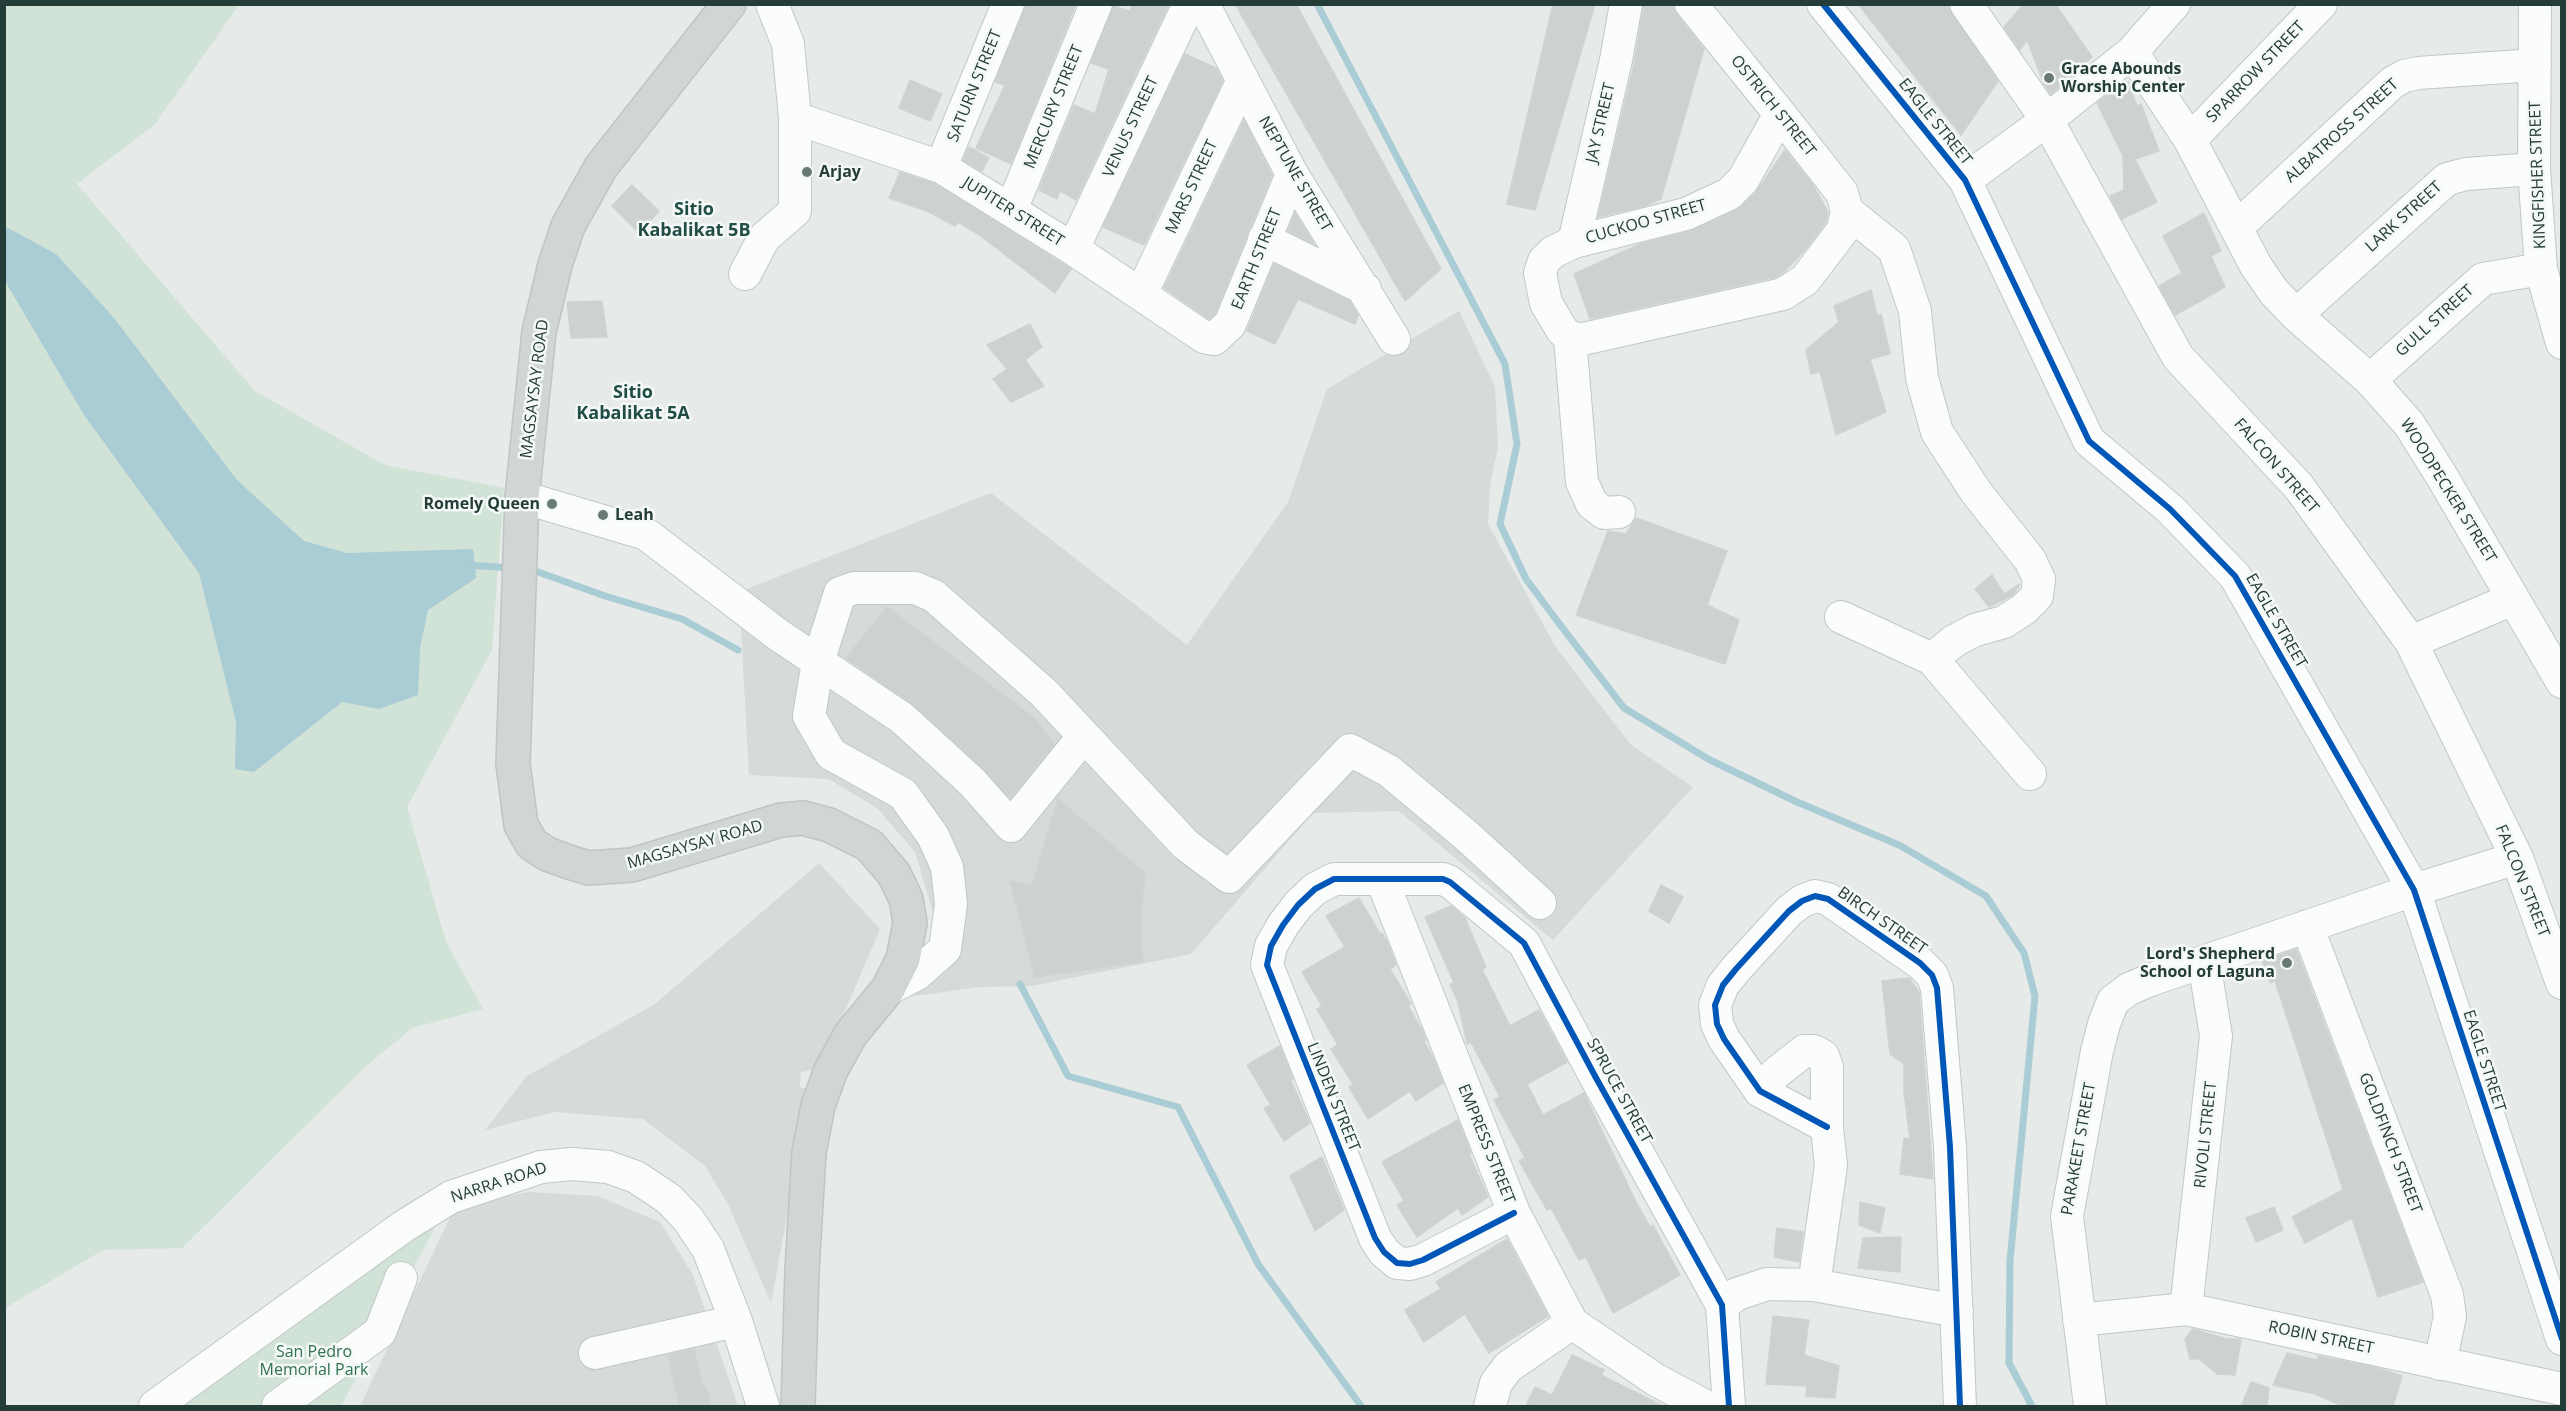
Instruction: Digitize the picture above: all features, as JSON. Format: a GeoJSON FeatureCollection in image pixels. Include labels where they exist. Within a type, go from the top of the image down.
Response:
{"type":"FeatureCollection","features":[{"type":"Feature","properties":{"kind":"main road","name":"MAGSAYSAY ROAD"},"geometry":{"type":"LineString","coordinates":[[729,4],[601,167],[567,226],[555,265],[539,332],[522,498],[513,764],[520,825],[532,844],[547,854],[572,863],[589,868],[632,865],[781,820],[802,818],[829,825],[869,845],[894,874],[906,899],[910,923],[903,959],[888,989],[851,1034],[831,1070],[818,1106],[809,1152],[802,1271],[798,1407]]}},
{"type":"Feature","properties":{"kind":"street"},"geometry":{"type":"LineString","coordinates":[[745,274],[764,238],[795,211],[795,118],[788,44],[772,4]]}},
{"type":"Feature","properties":{"kind":"street","name":"SATURN STREET"},"geometry":{"type":"LineString","coordinates":[[941,167],[1008,4]]}},
{"type":"Feature","properties":{"kind":"street","name":"MERCURY STREET"},"geometry":{"type":"LineString","coordinates":[[1011,210],[1096,4]]}},
{"type":"Feature","properties":{"kind":"street","name":"VENUS STREET"},"geometry":{"type":"LineString","coordinates":[[1073,249],[1189,4]]}},
{"type":"Feature","properties":{"kind":"street","name":"NEPTUNE STREET"},"geometry":{"type":"LineString","coordinates":[[1203,4],[1292,174],[1394,339]]}},
{"type":"Feature","properties":{"kind":"street","name":"JAY STREET"},"geometry":{"type":"LineString","coordinates":[[1574,242],[1616,60],[1626,4]]}},
{"type":"Feature","properties":{"kind":"street","name":"OSTRICH STREET"},"geometry":{"type":"LineString","coordinates":[[1691,4],[1842,193],[1847,211]]}},
{"type":"Feature","properties":{"kind":"street","name":"EAGLE STREET"},"geometry":{"type":"LineString","coordinates":[[1823,4],[1965,180],[2089,441],[2170,509],[2235,576],[2414,890],[2562,1339]]}},
{"type":"Feature","properties":{"kind":"street"},"geometry":{"type":"LineString","coordinates":[[1965,180],[2048,120],[2132,52],[2174,4]]}},
{"type":"Feature","properties":{"kind":"street","name":"SPARROW STREET"},"geometry":{"type":"LineString","coordinates":[[2190,140],[2321,4]]}},
{"type":"Feature","properties":{"kind":"street","name":"KINGFISHER STREET"},"geometry":{"type":"LineString","coordinates":[[2535,4],[2534,170],[2541,269],[2562,343]]}},
{"type":"Feature","properties":{"kind":"street","name":"FALCON STREET"},"geometry":{"type":"LineString","coordinates":[[1980,9],[2048,120],[2178,357],[2299,487],[2411,642],[2517,858],[2562,983]]}},
{"type":"Feature","properties":{"kind":"street","name":"WOODPECKER STREET"},"geometry":{"type":"LineString","coordinates":[[2132,52],[2190,140],[2256,266],[2274,292],[2296,315],[2370,380],[2409,424],[2562,682]]}},
{"type":"Feature","properties":{"kind":"street","name":"ALBATROSS STREET"},"geometry":{"type":"LineString","coordinates":[[2237,227],[2392,83],[2404,76],[2418,73],[2535,65]]}},
{"type":"Feature","properties":{"kind":"street","name":"MARS STREET"},"geometry":{"type":"LineString","coordinates":[[1141,294],[1243,80]]}},
{"type":"Feature","properties":{"kind":"street","name":"CUCKOO STREET"},"geometry":{"type":"LineString","coordinates":[[1570,338],[1562,330],[1546,303],[1540,273],[1544,261],[1562,245],[1686,213],[1730,194],[1743,180],[1780,114]]}},
{"type":"Feature","properties":{"kind":"street","name":"JUPITER STREET"},"geometry":{"type":"LineString","coordinates":[[795,118],[941,167],[1073,249],[1204,337],[1214,339]]}},
{"type":"Feature","properties":{"kind":"street","name":"LARK STREET"},"geometry":{"type":"LineString","coordinates":[[2296,315],[2448,179],[2466,174],[2534,170]]}},
{"type":"Feature","properties":{"kind":"street","name":"EARTH STREET"},"geometry":{"type":"LineString","coordinates":[[1214,339],[1230,324],[1292,174]]}},
{"type":"Feature","properties":{"kind":"street"},"geometry":{"type":"LineString","coordinates":[[1619,512],[1604,513],[1592,504],[1582,482],[1570,338],[1583,339],[1783,294],[1805,280],[1843,230],[1847,211],[1894,249],[1915,311],[1922,378],[1937,432],[1976,492],[2030,560],[2039,579],[2037,596],[2024,609],[2004,622],[1975,630],[1954,641],[1932,659]]}},
{"type":"Feature","properties":{"kind":"street"},"geometry":{"type":"LineString","coordinates":[[1264,239],[1365,289]]}},
{"type":"Feature","properties":{"kind":"street","name":"GULL STREET"},"geometry":{"type":"LineString","coordinates":[[2370,380],[2483,279],[2541,269]]}},
{"type":"Feature","properties":{"kind":"street"},"geometry":{"type":"LineString","coordinates":[[522,498],[645,534],[777,634],[902,718],[972,782],[1011,826],[1084,736]]}},
{"type":"Feature","properties":{"kind":"street"},"geometry":{"type":"LineString","coordinates":[[888,989],[917,974],[945,949],[951,904],[947,867],[933,836],[903,794],[831,754],[809,716],[818,662],[840,593],[854,588],[915,588],[934,597],[1044,693],[1186,845],[1229,877],[1350,750],[1389,771],[1468,837],[1540,903]]}},
{"type":"Feature","properties":{"kind":"street"},"geometry":{"type":"LineString","coordinates":[[2411,642],[2513,599]]}},
{"type":"Feature","properties":{"kind":"street"},"geometry":{"type":"LineString","coordinates":[[1841,616],[1932,659],[2030,774]]}},
{"type":"Feature","properties":{"kind":"street"},"geometry":{"type":"LineString","coordinates":[[2204,962],[2414,890],[2517,858]]}},
{"type":"Feature","properties":{"kind":"street","name":"SPRUCE STREET"},"geometry":{"type":"LineString","coordinates":[[1382,880],[1433,878],[1450,882],[1524,944],[1722,1305],[1729,1407]]}},
{"type":"Feature","properties":{"kind":"street","name":"LINDEN STREET"},"geometry":{"type":"LineString","coordinates":[[1382,880],[1334,879],[1315,889],[1298,905],[1283,925],[1271,946],[1269,955],[1267,965],[1279,997],[1375,1238],[1384,1252],[1397,1263],[1410,1264],[1423,1260],[1514,1213]]}},
{"type":"Feature","properties":{"kind":"street","name":"EMPRESS STREET"},"geometry":{"type":"LineString","coordinates":[[1382,880],[1514,1213],[1572,1323],[1656,1380],[1704,1407]]}},
{"type":"Feature","properties":{"kind":"street","name":"BIRCH STREET"},"geometry":{"type":"LineString","coordinates":[[1827,1127],[1760,1091],[1724,1039],[1717,1024],[1715,1005],[1723,985],[1789,911],[1802,901],[1815,896],[1828,898],[1920,963],[1932,975],[1937,988],[1950,1147],[1959,1407]]}},
{"type":"Feature","properties":{"kind":"street","name":"GOLDFINCH STREET"},"geometry":{"type":"LineString","coordinates":[[2307,926],[2448,1295],[2450,1316],[2440,1364]]}},
{"type":"Feature","properties":{"kind":"street","name":"PARAKEET STREET"},"geometry":{"type":"LineString","coordinates":[[2090,1407],[2067,1216],[2097,1051],[2104,1024],[2114,1001],[2128,988],[2204,962]]}},
{"type":"Feature","properties":{"kind":"street","name":"RIVOLI STREET"},"geometry":{"type":"LineString","coordinates":[[2186,1309],[2216,1036],[2204,962]]}},
{"type":"Feature","properties":{"kind":"street"},"geometry":{"type":"LineString","coordinates":[[1760,1091],[1790,1061],[1804,1051],[1815,1050],[1823,1056],[1827,1067],[1827,1127],[1831,1166],[1814,1285]]}},
{"type":"Feature","properties":{"kind":"street","name":"NARRA ROAD"},"geometry":{"type":"LineString","coordinates":[[155,1407],[413,1220],[450,1197],[541,1167],[572,1164],[608,1167],[636,1177],[669,1199],[688,1219],[708,1249],[736,1321],[763,1407]]}},
{"type":"Feature","properties":{"kind":"street"},"geometry":{"type":"LineString","coordinates":[[282,1406],[380,1332],[401,1278]]}},
{"type":"Feature","properties":{"kind":"street"},"geometry":{"type":"LineString","coordinates":[[1722,1305],[1737,1294],[1767,1284],[1814,1285],[1957,1311]]}},
{"type":"Feature","properties":{"kind":"street","name":"ROBIN STREET"},"geometry":{"type":"LineString","coordinates":[[2079,1320],[2186,1309],[2562,1389]]}},
{"type":"Feature","properties":{"kind":"street"},"geometry":{"type":"LineString","coordinates":[[595,1353],[736,1321]]}},
{"type":"Feature","properties":{"kind":"street"},"geometry":{"type":"LineString","coordinates":[[1490,1407],[1496,1383],[1508,1367],[1572,1323]]}},
{"type":"Feature","properties":{"kind":"shaded area"},"geometry":{"type":"Polygon","coordinates":[[[1459,311],[1495,387],[1498,447],[1490,485],[1488,524],[1555,646],[1631,745],[1693,787],[1553,940],[1399,811],[1313,813],[1191,954],[1031,986],[980,987],[907,997],[938,930],[915,852],[878,809],[829,779],[749,775],[739,592],[991,493],[1187,645],[1288,502],[1327,389],[1459,311]]]}},
{"type":"Feature","properties":{"kind":"shaded area"},"geometry":{"type":"Polygon","coordinates":[[[819,863],[880,929],[820,1069],[801,1072],[800,1087],[810,1090],[771,1303],[728,1204],[705,1166],[643,1119],[554,1112],[485,1130],[527,1076],[655,1004],[819,863]]]}},
{"type":"Feature","properties":{"kind":"shaded area"},"geometry":{"type":"Polygon","coordinates":[[[529,1192],[598,1196],[660,1222],[693,1275],[738,1406],[360,1406],[456,1205],[529,1192]]]}},
{"type":"Feature","properties":{"kind":"green space"},"geometry":{"type":"Polygon","coordinates":[[[4,5],[239,5],[155,124],[77,184],[255,391],[385,465],[504,488],[492,650],[407,807],[446,942],[483,1009],[412,1028],[364,1068],[182,1248],[103,1250],[5,1308],[4,5]]]}},
{"type":"Feature","properties":{"kind":"green space","name":"San Pedro Memorial Park"},"geometry":{"type":"Polygon","coordinates":[[[442,1214],[341,1406],[175,1406],[442,1214]]]}},
{"type":"Feature","properties":{"kind":"water"},"geometry":{"type":"Polygon","coordinates":[[[4,226],[56,254],[114,318],[237,480],[304,541],[347,553],[473,549],[476,578],[428,610],[420,648],[418,695],[379,709],[342,702],[254,772],[235,769],[236,722],[199,573],[84,415],[5,281],[4,226]]]}},
{"type":"Feature","properties":{"kind":"building"},"geometry":{"type":"Polygon","coordinates":[[[1026,4],[1076,4],[1011,164],[976,148],[1005,85],[995,82],[1026,4]]]}},
{"type":"Feature","properties":{"kind":"building"},"geometry":{"type":"Polygon","coordinates":[[[1133,4],[1169,4],[1076,200],[1060,191],[1057,199],[1039,190],[1074,105],[1095,114],[1109,69],[1091,63],[1113,6],[1130,11],[1133,4]]]}},
{"type":"Feature","properties":{"kind":"building"},"geometry":{"type":"Polygon","coordinates":[[[1235,4],[1296,4],[1441,269],[1405,301],[1235,4]]]}},
{"type":"Feature","properties":{"kind":"building"},"geometry":{"type":"Polygon","coordinates":[[[1553,4],[1595,4],[1535,210],[1507,204],[1553,4]]]}},
{"type":"Feature","properties":{"kind":"building"},"geometry":{"type":"Polygon","coordinates":[[[1644,4],[1672,4],[1677,15],[1704,49],[1661,199],[1645,206],[1598,217],[1634,64],[1644,4]]]}},
{"type":"Feature","properties":{"kind":"building"},"geometry":{"type":"Polygon","coordinates":[[[1858,4],[1946,4],[1998,81],[1961,135],[1858,4]]]}},
{"type":"Feature","properties":{"kind":"building"},"geometry":{"type":"Polygon","coordinates":[[[2024,4],[2055,4],[2092,57],[2051,94],[2044,84],[2027,40],[2020,50],[2004,27],[2024,4]]]}},
{"type":"Feature","properties":{"kind":"building"},"geometry":{"type":"Polygon","coordinates":[[[1185,54],[1216,68],[1223,81],[1144,245],[1103,227],[1185,54]]]}},
{"type":"Feature","properties":{"kind":"building"},"geometry":{"type":"Polygon","coordinates":[[[910,80],[942,94],[930,121],[899,108],[910,80]]]}},
{"type":"Feature","properties":{"kind":"building"},"geometry":{"type":"Polygon","coordinates":[[[2128,82],[2137,106],[2141,104],[2159,151],[2135,159],[2157,202],[2122,219],[2110,196],[2124,190],[2123,156],[2097,103],[2117,87],[2128,82]]]}},
{"type":"Feature","properties":{"kind":"building"},"geometry":{"type":"Polygon","coordinates":[[[1244,120],[1272,175],[1215,314],[1209,319],[1164,288],[1244,120]]]}},
{"type":"Feature","properties":{"kind":"building"},"geometry":{"type":"Polygon","coordinates":[[[969,147],[989,158],[982,171],[963,160],[969,147]]]}},
{"type":"Feature","properties":{"kind":"building"},"geometry":{"type":"Polygon","coordinates":[[[1785,150],[1813,185],[1828,212],[1826,222],[1806,249],[1784,272],[1776,277],[1590,319],[1574,274],[1640,244],[1691,231],[1737,210],[1756,192],[1785,150]]]}},
{"type":"Feature","properties":{"kind":"building"},"geometry":{"type":"Polygon","coordinates":[[[900,172],[933,183],[1071,269],[1055,293],[978,234],[958,222],[955,226],[929,212],[889,198],[900,172]]]}},
{"type":"Feature","properties":{"kind":"building"},"geometry":{"type":"Polygon","coordinates":[[[632,185],[659,211],[639,233],[612,206],[632,185]]]}},
{"type":"Feature","properties":{"kind":"building"},"geometry":{"type":"Polygon","coordinates":[[[1295,213],[1314,244],[1288,231],[1295,213]]]}},
{"type":"Feature","properties":{"kind":"building"},"geometry":{"type":"Polygon","coordinates":[[[2204,213],[2221,251],[2211,256],[2225,287],[2175,315],[2159,286],[2182,273],[2163,236],[2204,213]]]}},
{"type":"Feature","properties":{"kind":"building"},"geometry":{"type":"Polygon","coordinates":[[[1274,264],[1350,301],[1358,315],[1355,324],[1298,299],[1275,344],[1247,331],[1274,264]]]}},
{"type":"Feature","properties":{"kind":"building"},"geometry":{"type":"Polygon","coordinates":[[[1871,290],[1877,316],[1881,314],[1890,354],[1870,359],[1886,412],[1836,435],[1820,371],[1811,374],[1806,350],[1839,322],[1834,306],[1871,290]]]}},
{"type":"Feature","properties":{"kind":"building"},"geometry":{"type":"Polygon","coordinates":[[[602,301],[607,337],[571,338],[567,302],[602,301]]]}},
{"type":"Feature","properties":{"kind":"building"},"geometry":{"type":"Polygon","coordinates":[[[1030,324],[1042,347],[1025,360],[1044,386],[1011,402],[993,379],[1007,369],[987,345],[1030,324]]]}},
{"type":"Feature","properties":{"kind":"building"},"geometry":{"type":"Polygon","coordinates":[[[1636,518],[1727,551],[1707,605],[1739,620],[1725,664],[1576,615],[1608,531],[1626,534],[1636,518]]]}},
{"type":"Feature","properties":{"kind":"building"},"geometry":{"type":"Polygon","coordinates":[[[1992,575],[2004,594],[2020,584],[2013,595],[1989,607],[1975,589],[1992,575]]]}},
{"type":"Feature","properties":{"kind":"building"},"geometry":{"type":"Polygon","coordinates":[[[887,607],[1035,719],[1054,744],[1010,798],[984,769],[914,705],[846,658],[887,607]]]}},
{"type":"Feature","properties":{"kind":"building"},"geometry":{"type":"Polygon","coordinates":[[[1058,799],[1145,873],[1141,911],[1142,962],[1035,977],[1010,881],[1032,886],[1058,799]]]}},
{"type":"Feature","properties":{"kind":"building"},"geometry":{"type":"Polygon","coordinates":[[[1661,885],[1683,897],[1669,923],[1649,911],[1661,885]]]}},
{"type":"Feature","properties":{"kind":"building"},"geometry":{"type":"Polygon","coordinates":[[[1359,898],[1380,934],[1382,933],[1387,941],[1396,965],[1390,969],[1411,1004],[1408,1006],[1422,1030],[1426,1040],[1424,1042],[1433,1057],[1443,1083],[1416,1101],[1410,1091],[1368,1119],[1349,1087],[1353,1084],[1331,1049],[1338,1045],[1317,1009],[1322,1006],[1302,972],[1345,947],[1326,916],[1359,898]]]}},
{"type":"Feature","properties":{"kind":"building"},"geometry":{"type":"Polygon","coordinates":[[[1451,906],[1465,918],[1486,967],[1482,969],[1510,1026],[1539,1010],[1567,1062],[1527,1084],[1543,1115],[1584,1093],[1635,1200],[1650,1227],[1653,1225],[1680,1275],[1613,1313],[1586,1257],[1579,1260],[1551,1208],[1547,1210],[1519,1161],[1525,1158],[1494,1100],[1500,1097],[1471,1042],[1467,1044],[1458,1002],[1450,984],[1454,983],[1425,917],[1451,906]]]}},
{"type":"Feature","properties":{"kind":"building"},"geometry":{"type":"Polygon","coordinates":[[[2296,949],[2423,1282],[2378,1297],[2352,1218],[2305,1243],[2292,1217],[2343,1190],[2275,981],[2270,983],[2262,961],[2296,949]]]}},
{"type":"Feature","properties":{"kind":"building"},"geometry":{"type":"Polygon","coordinates":[[[1909,978],[1919,992],[1933,1179],[1900,1174],[1904,1138],[1910,1139],[1904,1092],[1904,1064],[1890,1054],[1882,981],[1909,978]]]}},
{"type":"Feature","properties":{"kind":"building"},"geometry":{"type":"Polygon","coordinates":[[[1280,1046],[1293,1079],[1291,1081],[1310,1123],[1284,1141],[1264,1108],[1271,1105],[1247,1065],[1280,1046]]]}},
{"type":"Feature","properties":{"kind":"building"},"geometry":{"type":"Polygon","coordinates":[[[1458,1120],[1471,1153],[1469,1154],[1488,1197],[1462,1215],[1458,1208],[1417,1237],[1397,1205],[1404,1201],[1382,1162],[1458,1120]]]}},
{"type":"Feature","properties":{"kind":"building"},"geometry":{"type":"Polygon","coordinates":[[[1322,1157],[1344,1210],[1315,1231],[1290,1176],[1322,1157]]]}},
{"type":"Feature","properties":{"kind":"building"},"geometry":{"type":"Polygon","coordinates":[[[1860,1202],[1885,1208],[1880,1233],[1859,1225],[1860,1202]]]}},
{"type":"Feature","properties":{"kind":"building"},"geometry":{"type":"Polygon","coordinates":[[[2274,1207],[2283,1230],[2256,1242],[2246,1218],[2274,1207]]]}},
{"type":"Feature","properties":{"kind":"building"},"geometry":{"type":"Polygon","coordinates":[[[1777,1228],[1803,1232],[1799,1262],[1774,1257],[1777,1228]]]}},
{"type":"Feature","properties":{"kind":"building"},"geometry":{"type":"Polygon","coordinates":[[[1901,1237],[1900,1272],[1858,1268],[1863,1238],[1901,1237]]]}},
{"type":"Feature","properties":{"kind":"building"},"geometry":{"type":"Polygon","coordinates":[[[1507,1239],[1548,1316],[1489,1353],[1465,1314],[1424,1342],[1405,1310],[1441,1289],[1436,1282],[1507,1239]]]}},
{"type":"Feature","properties":{"kind":"building"},"geometry":{"type":"Polygon","coordinates":[[[1773,1316],[1809,1320],[1804,1355],[1839,1366],[1835,1398],[1806,1396],[1807,1386],[1766,1384],[1773,1316]]]}},
{"type":"Feature","properties":{"kind":"building"},"geometry":{"type":"Polygon","coordinates":[[[2193,1329],[2227,1339],[2241,1339],[2235,1375],[2217,1374],[2199,1359],[2190,1359],[2185,1339],[2193,1329]]]}},
{"type":"Feature","properties":{"kind":"building"},"geometry":{"type":"Polygon","coordinates":[[[694,1349],[711,1407],[680,1407],[668,1355],[694,1349]]]}},
{"type":"Feature","properties":{"kind":"building"},"geometry":{"type":"Polygon","coordinates":[[[2287,1353],[2317,1360],[2318,1356],[2378,1368],[2402,1376],[2393,1407],[2345,1407],[2315,1394],[2273,1385],[2287,1353]]]}},
{"type":"Feature","properties":{"kind":"building"},"geometry":{"type":"Polygon","coordinates":[[[1572,1355],[1604,1370],[1601,1375],[1665,1407],[1525,1407],[1535,1387],[1552,1395],[1572,1355]]]}},
{"type":"Feature","properties":{"kind":"building"},"geometry":{"type":"Polygon","coordinates":[[[2251,1382],[2269,1388],[2267,1407],[2241,1407],[2251,1382]]]}},
{"type":"Feature","properties":{"kind":"waterway"},"geometry":{"type":"LineString","coordinates":[[1317,4],[1505,364],[1517,444],[1500,524],[1526,579],[1561,626],[1624,708],[1710,760],[1797,802],[1899,845],[1986,896],[2024,953],[2035,996],[2010,1261],[2009,1363],[2032,1406]]}},
{"type":"Feature","properties":{"kind":"waterway"},"geometry":{"type":"LineString","coordinates":[[468,565],[510,568]]}},
{"type":"Feature","properties":{"kind":"waterway"},"geometry":{"type":"LineString","coordinates":[[527,568],[605,596],[682,619],[738,650]]}},
{"type":"Feature","properties":{"kind":"waterway"},"geometry":{"type":"LineString","coordinates":[[1020,984],[1068,1076],[1178,1107],[1258,1264],[1361,1406]]}},
{"type":"Feature","properties":{"kind":"cycle path"},"geometry":{"type":"LineString","coordinates":[[1823,4],[1965,180],[2089,441],[2170,509],[2235,576],[2414,890],[2562,1339]]}},
{"type":"Feature","properties":{"kind":"cycle path"},"geometry":{"type":"LineString","coordinates":[[1514,1213],[1423,1260],[1410,1264],[1397,1263],[1384,1252],[1375,1238],[1267,965],[1271,946],[1283,925],[1298,905],[1315,889],[1334,879],[1443,879],[1450,882],[1524,943],[1722,1305],[1729,1406]]}},
{"type":"Feature","properties":{"kind":"cycle path"},"geometry":{"type":"LineString","coordinates":[[1827,1127],[1760,1091],[1724,1039],[1717,1024],[1715,1005],[1723,985],[1789,911],[1802,901],[1815,896],[1828,899],[1920,963],[1932,975],[1937,988],[1950,1147],[1960,1406]]}},
{"type":"Feature","properties":{"kind":"place","name":"Grace Abounds Worship Center"},"geometry":{"type":"Point","coordinates":[2049,78]}},
{"type":"Feature","properties":{"kind":"place","name":"Arjay"},"geometry":{"type":"Point","coordinates":[807,172]}},
{"type":"Feature","properties":{"kind":"place","name":"Romely Queen"},"geometry":{"type":"Point","coordinates":[552,504]}},
{"type":"Feature","properties":{"kind":"place","name":"Leah"},"geometry":{"type":"Point","coordinates":[603,515]}},
{"type":"Feature","properties":{"kind":"place","name":"Lord's Shepherd School of Laguna"},"geometry":{"type":"Point","coordinates":[2287,963]}},
{"type":"Feature","properties":{"kind":"district","name":"Sitio Kabalikat 5B"},"geometry":{"type":"Point","coordinates":[694,220]}},
{"type":"Feature","properties":{"kind":"district","name":"Sitio Kabalikat 5A"},"geometry":{"type":"Point","coordinates":[633,403]}}]}
